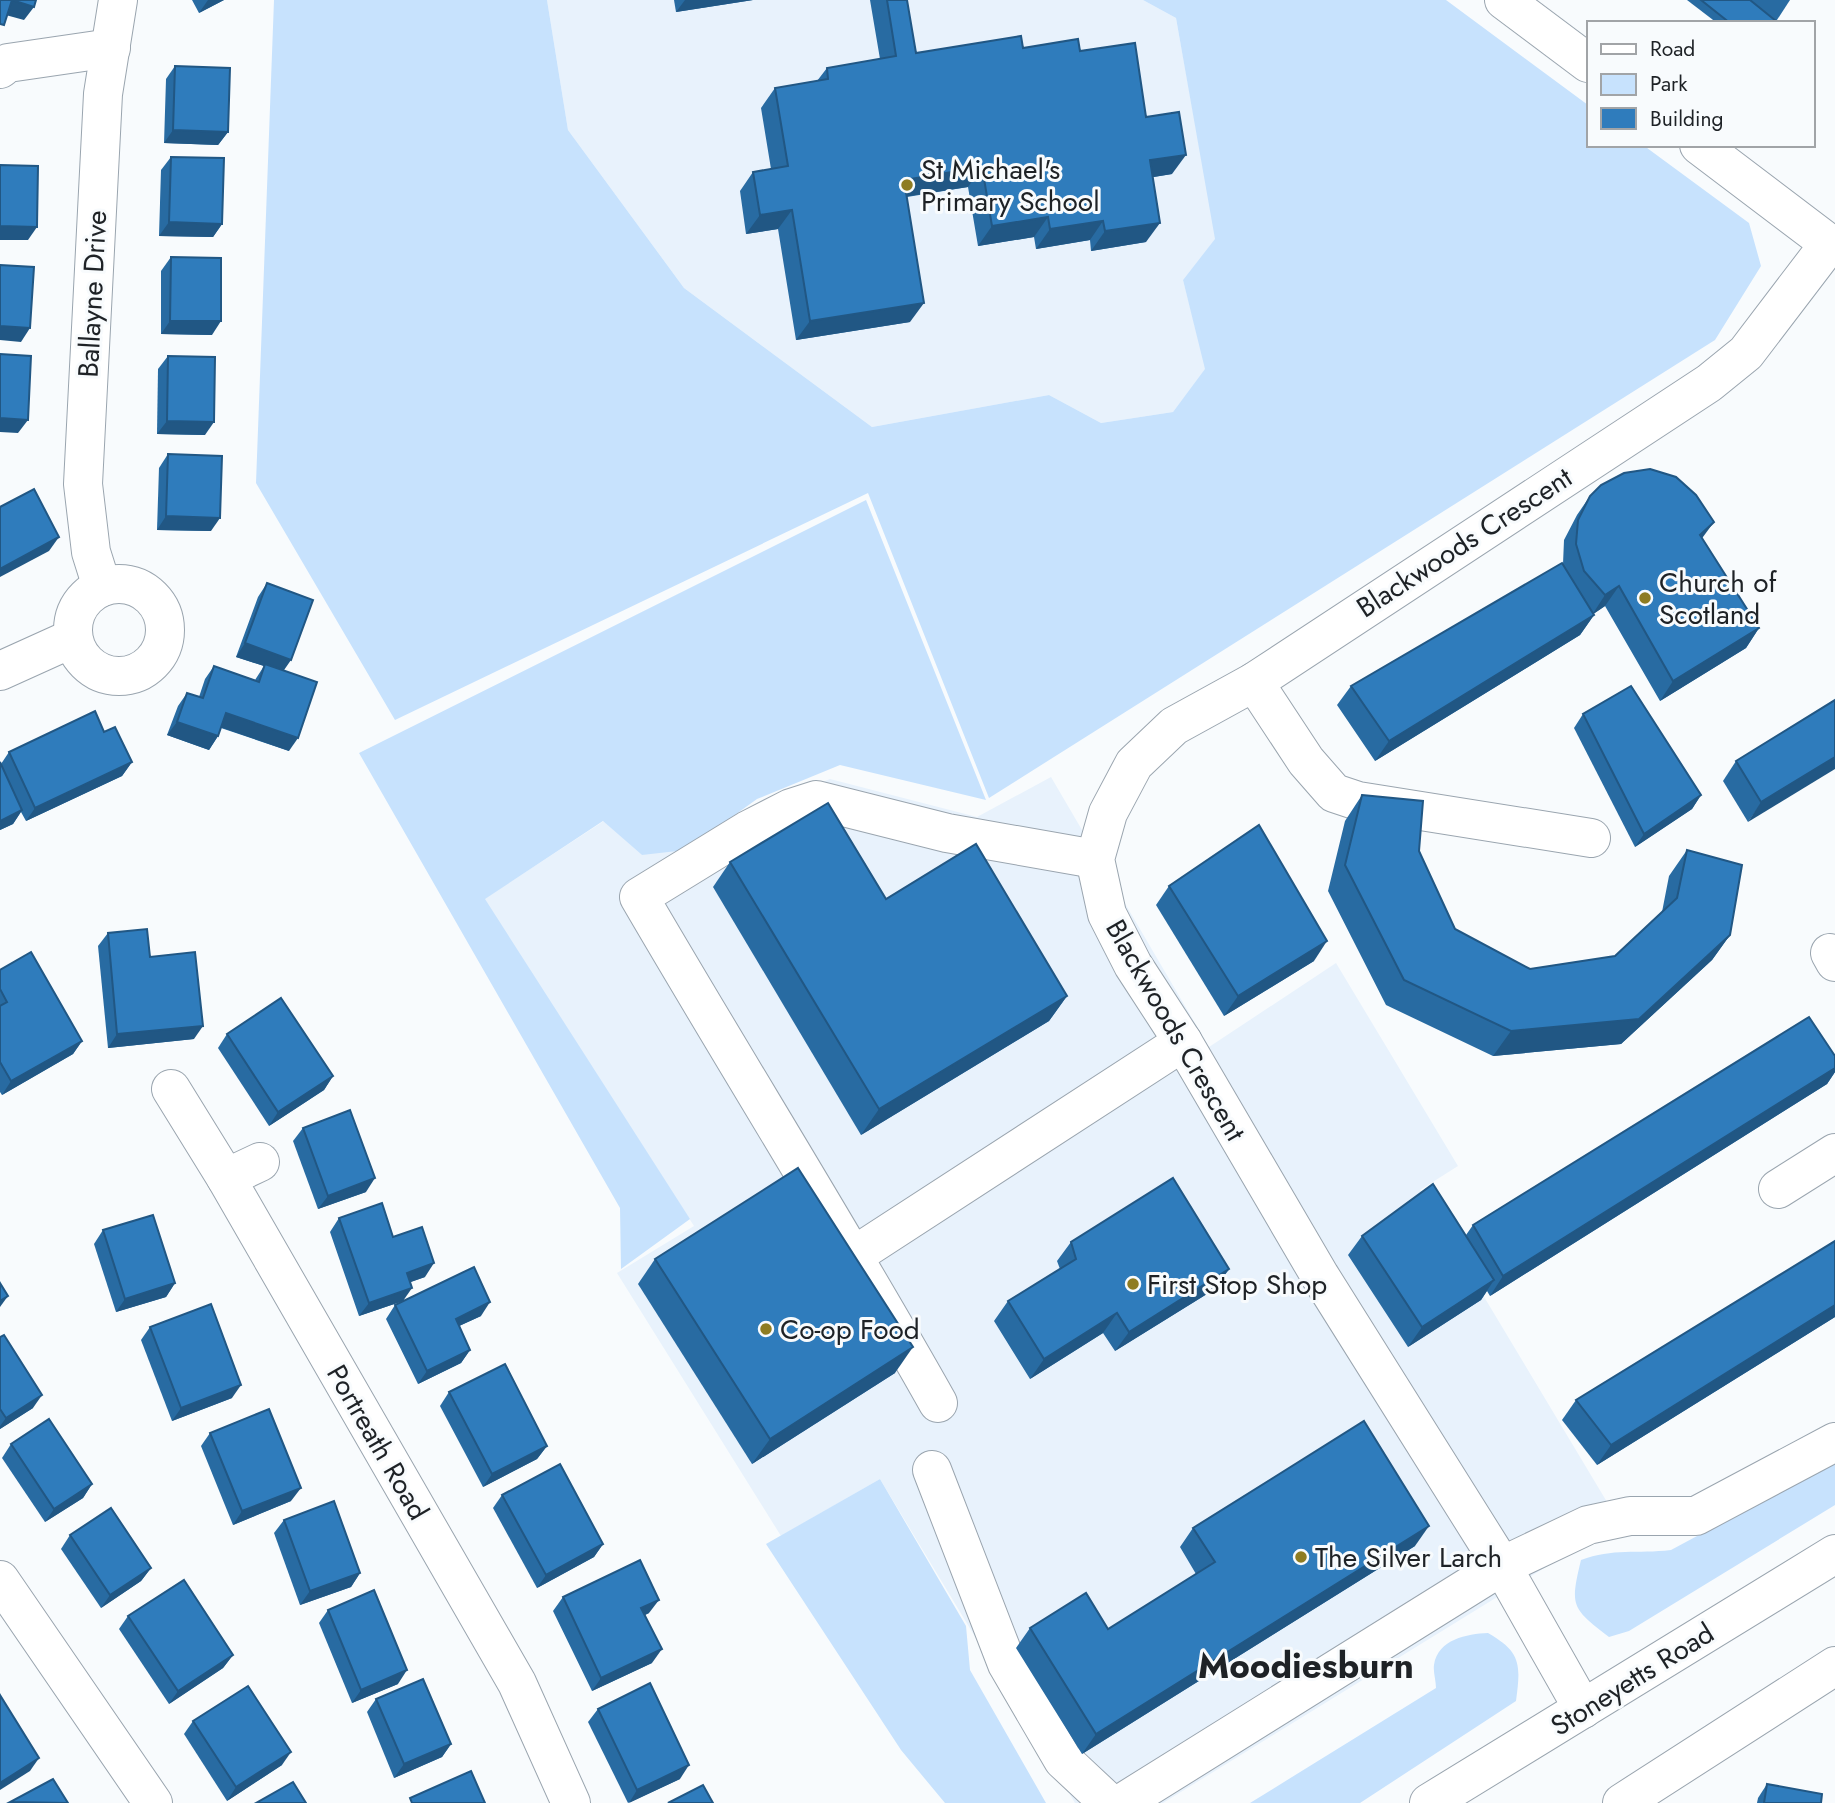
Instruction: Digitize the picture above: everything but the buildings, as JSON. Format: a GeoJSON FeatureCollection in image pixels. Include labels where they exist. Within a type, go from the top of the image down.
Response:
{"type":"FeatureCollection","features":[{"type":"Feature","properties":{"kind":"street","name":"Ballayne Drive"},"geometry":{"type":"LineString","coordinates":[[102,587],[91,552],[83,484],[98,162],[103,94],[118,0]]}},
{"type":"Feature","properties":{"kind":"street"},"geometry":{"type":"LineString","coordinates":[[1504,0],[1587,62]]}},
{"type":"Feature","properties":{"kind":"street"},"geometry":{"type":"LineString","coordinates":[[0,69],[8,63],[111,48]]}},
{"type":"Feature","properties":{"kind":"street"},"geometry":{"type":"LineString","coordinates":[[1702,147],[1832,246]]}},
{"type":"Feature","properties":{"kind":"street","name":"Blackwoods Crescent"},"geometry":{"type":"LineString","coordinates":[[1583,1709],[1502,1566],[1320,1276],[1183,1042],[1133,965],[1107,914],[1095,859],[1108,813],[1133,764],[1174,726],[1254,681],[1709,383],[1746,353],[1832,246]]}},
{"type":"Feature","properties":{"kind":"street"},"geometry":{"type":"LineString","coordinates":[[133,585],[158,603],[167,632],[156,661],[129,677],[98,673],[82,658],[73,638],[75,617],[85,599],[102,587],[133,585]]}},
{"type":"Feature","properties":{"kind":"street"},"geometry":{"type":"LineString","coordinates":[[0,671],[73,638]]}},
{"type":"Feature","properties":{"kind":"street"},"geometry":{"type":"LineString","coordinates":[[1254,681],[1306,761],[1334,793],[1358,801],[1591,838]]}},
{"type":"Feature","properties":{"kind":"street"},"geometry":{"type":"LineString","coordinates":[[938,1403],[855,1255],[745,1079],[639,897],[748,830],[790,808],[816,800],[947,833],[1095,859]]}},
{"type":"Feature","properties":{"kind":"street"},"geometry":{"type":"LineString","coordinates":[[855,1255],[1183,1042]]}},
{"type":"Feature","properties":{"kind":"street","name":"Portreath Road"},"geometry":{"type":"LineString","coordinates":[[171,1089],[226,1178],[517,1683],[571,1803]]}},
{"type":"Feature","properties":{"kind":"street"},"geometry":{"type":"LineString","coordinates":[[1778,1189],[1835,1153]]}},
{"type":"Feature","properties":{"kind":"street"},"geometry":{"type":"LineString","coordinates":[[226,1178],[260,1162]]}},
{"type":"Feature","properties":{"kind":"street"},"geometry":{"type":"LineString","coordinates":[[1122,1803],[1502,1566],[1588,1525],[1630,1516],[1696,1516],[1835,1442]]}},
{"type":"Feature","properties":{"kind":"street"},"geometry":{"type":"LineString","coordinates":[[932,1470],[1007,1664],[1063,1760],[1109,1803]]}},
{"type":"Feature","properties":{"kind":"street","name":"Stoneyetts Road"},"geometry":{"type":"LineString","coordinates":[[1435,1801],[1835,1554]]}},
{"type":"Feature","properties":{"kind":"street"},"geometry":{"type":"LineString","coordinates":[[0,1580],[153,1803]]}},
{"type":"Feature","properties":{"kind":"street"},"geometry":{"type":"LineString","coordinates":[[1622,1803],[1835,1666]]}},
{"type":"Feature","properties":{"kind":"shaded area","name":"St Michael's Primary School"},"geometry":{"type":"Polygon","coordinates":[[[547,0],[1143,0],[1176,18],[1216,239],[1183,280],[1206,369],[1173,412],[1101,423],[1049,395],[872,427],[684,288],[568,130],[547,0]]]}},
{"type":"Feature","properties":{"kind":"shaded area"},"geometry":{"type":"Polygon","coordinates":[[[1051,777],[1209,1047],[1336,963],[1458,1166],[1420,1190],[1619,1522],[1163,1803],[1075,1803],[880,1479],[781,1536],[617,1273],[694,1226],[484,899],[604,821],[642,855],[830,779],[977,817],[1051,777]]]}},
{"type":"Feature","properties":{"kind":"green space"},"geometry":{"type":"Polygon","coordinates":[[[274,0],[547,0],[568,130],[684,288],[872,427],[1049,395],[1101,423],[1173,412],[1205,369],[1183,280],[1215,239],[1176,18],[1143,0],[1446,0],[1587,104],[1587,147],[1646,147],[1749,223],[1761,266],[1715,340],[989,798],[868,493],[395,720],[256,483],[274,0]]]}},
{"type":"Feature","properties":{"kind":"green space"},"geometry":{"type":"Polygon","coordinates":[[[866,500],[986,800],[840,765],[757,799],[686,850],[642,855],[603,821],[485,899],[690,1219],[621,1269],[620,1208],[359,753],[866,500]]]}},
{"type":"Feature","properties":{"kind":"green space"},"geometry":{"type":"Polygon","coordinates":[[[1835,1462],[1835,1505],[1629,1631],[1609,1637],[1581,1612],[1575,1597],[1575,1587],[1581,1560],[1615,1553],[1671,1550],[1835,1462]]]}},
{"type":"Feature","properties":{"kind":"green space"},"geometry":{"type":"Polygon","coordinates":[[[880,1479],[966,1626],[970,1670],[1046,1803],[945,1803],[901,1750],[766,1544],[880,1479]]]}},
{"type":"Feature","properties":{"kind":"green space"},"geometry":{"type":"Polygon","coordinates":[[[1488,1633],[1507,1646],[1516,1660],[1516,1701],[1360,1803],[1250,1803],[1436,1688],[1434,1665],[1441,1649],[1447,1644],[1463,1637],[1488,1633]]]}},
{"type":"Feature","properties":{"kind":"place","name":"St Michael's Primary School"},"geometry":{"type":"Point","coordinates":[907,185]}},
{"type":"Feature","properties":{"kind":"place","name":"Church of Scotland"},"geometry":{"type":"Point","coordinates":[1645,598]}},
{"type":"Feature","properties":{"kind":"place","name":"First Stop Shop"},"geometry":{"type":"Point","coordinates":[1133,1284]}},
{"type":"Feature","properties":{"kind":"place","name":"Co-op Food"},"geometry":{"type":"Point","coordinates":[766,1329]}},
{"type":"Feature","properties":{"kind":"place","name":"The Silver Larch"},"geometry":{"type":"Point","coordinates":[1301,1557]}},
{"type":"Feature","properties":{"kind":"district","name":"Moodiesburn"},"geometry":{"type":"Point","coordinates":[1306,1666]}}]}
